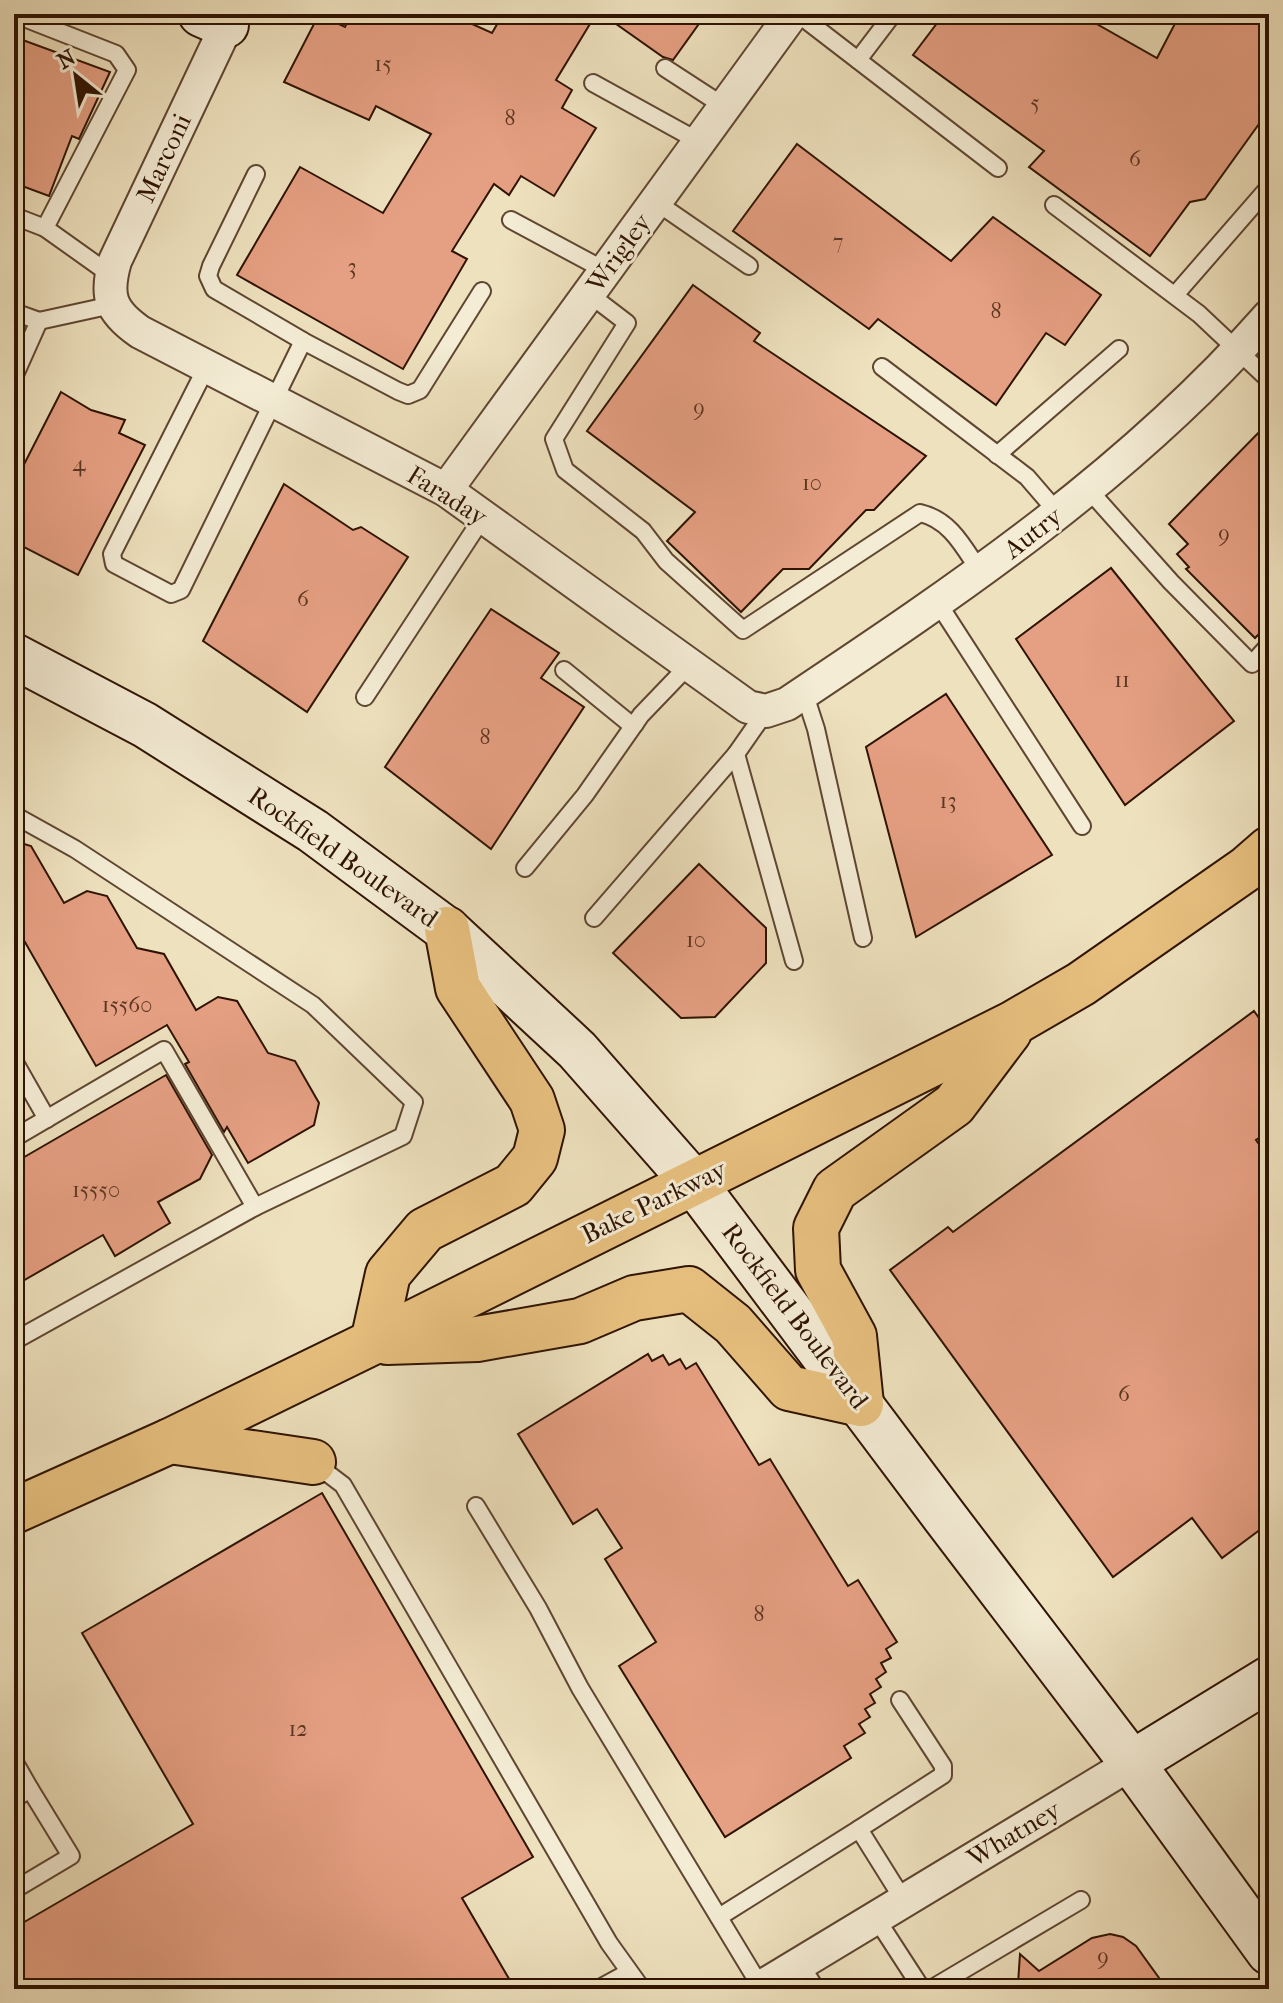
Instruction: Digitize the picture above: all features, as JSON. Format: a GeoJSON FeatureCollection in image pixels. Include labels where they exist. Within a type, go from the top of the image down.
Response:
{"type":"FeatureCollection","features":[{"type":"Feature","properties":{"kind":"main road","name":"Bake Parkway"},"geometry":{"type":"LineString","coordinates":[[14,1511],[170,1441],[373,1342],[1018,1021],[1145,941],[1269,849]]}},
{"type":"Feature","properties":{"kind":"main road"},"geometry":{"type":"LineString","coordinates":[[447,929],[458,988],[532,1100],[542,1130],[535,1158],[513,1185],[425,1230],[388,1274],[373,1342],[477,1339],[580,1321],[634,1298],[689,1289],[733,1324],[789,1388],[861,1404],[854,1336],[818,1270],[816,1228],[835,1190],[954,1105],[1018,1021]]}},
{"type":"Feature","properties":{"kind":"main road"},"geometry":{"type":"LineString","coordinates":[[170,1441],[313,1462]]}},
{"type":"Feature","properties":{"kind":"street","name":"Wrigley"},"geometry":{"type":"LineString","coordinates":[[446,490],[795,14]]}},
{"type":"Feature","properties":{"kind":"street","name":"Marconi"},"geometry":{"type":"LineString","coordinates":[[112,290],[219,18]]}},
{"type":"Feature","properties":{"kind":"street","name":"Faraday"},"geometry":{"type":"LineString","coordinates":[[112,290],[123,320],[140,332],[446,490],[748,707],[766,711]]}},
{"type":"Feature","properties":{"kind":"street","name":"Autry"},"geometry":{"type":"LineString","coordinates":[[766,711],[787,704],[938,603],[1058,513],[1165,422],[1240,349],[1269,316]]}},
{"type":"Feature","properties":{"kind":"street","name":"Rockfield Boulevard"},"geometry":{"type":"LineString","coordinates":[[14,656],[145,725],[313,831],[447,929],[577,1050],[694,1183],[1132,1763],[1269,1952]]}},
{"type":"Feature","properties":{"kind":"street","name":"Whatney"},"geometry":{"type":"LineString","coordinates":[[760,1988],[808,1977],[876,1918],[1269,1679]]}},
{"type":"Feature","properties":{"kind":"lane"},"geometry":{"type":"LineString","coordinates":[[14,14],[116,54],[127,70],[45,228]]}},
{"type":"Feature","properties":{"kind":"lane"},"geometry":{"type":"LineString","coordinates":[[795,14],[998,168]]}},
{"type":"Feature","properties":{"kind":"lane"},"geometry":{"type":"LineString","coordinates":[[858,60],[893,14]]}},
{"type":"Feature","properties":{"kind":"lane"},"geometry":{"type":"LineString","coordinates":[[665,68],[725,107]]}},
{"type":"Feature","properties":{"kind":"lane"},"geometry":{"type":"LineString","coordinates":[[593,83],[700,142]]}},
{"type":"Feature","properties":{"kind":"lane"},"geometry":{"type":"LineString","coordinates":[[256,174],[208,276],[214,289],[303,341],[408,395],[420,390],[482,291]]}},
{"type":"Feature","properties":{"kind":"lane"},"geometry":{"type":"LineString","coordinates":[[1175,295],[1269,187]]}},
{"type":"Feature","properties":{"kind":"lane"},"geometry":{"type":"LineString","coordinates":[[656,202],[749,266]]}},
{"type":"Feature","properties":{"kind":"lane"},"geometry":{"type":"LineString","coordinates":[[1054,205],[1175,295],[1240,349],[1269,380]]}},
{"type":"Feature","properties":{"kind":"lane"},"geometry":{"type":"LineString","coordinates":[[14,216],[45,228],[112,290],[39,321],[14,312]]}},
{"type":"Feature","properties":{"kind":"lane"},"geometry":{"type":"LineString","coordinates":[[511,220],[598,282],[627,323],[554,439],[565,470],[643,531],[666,561],[743,630],[920,513],[936,517],[953,532],[981,573]]}},
{"type":"Feature","properties":{"kind":"lane"},"geometry":{"type":"LineString","coordinates":[[14,377],[39,321]]}},
{"type":"Feature","properties":{"kind":"lane"},"geometry":{"type":"LineString","coordinates":[[207,366],[112,554],[114,564],[171,594],[181,590],[303,341]]}},
{"type":"Feature","properties":{"kind":"lane"},"geometry":{"type":"LineString","coordinates":[[997,455],[1119,349]]}},
{"type":"Feature","properties":{"kind":"lane"},"geometry":{"type":"LineString","coordinates":[[882,367],[1027,477],[1058,513]]}},
{"type":"Feature","properties":{"kind":"lane"},"geometry":{"type":"LineString","coordinates":[[1088,489],[1171,582],[1252,664],[1269,645]]}},
{"type":"Feature","properties":{"kind":"lane"},"geometry":{"type":"LineString","coordinates":[[365,697],[483,517]]}},
{"type":"Feature","properties":{"kind":"lane"},"geometry":{"type":"LineString","coordinates":[[938,603],[1082,826]]}},
{"type":"Feature","properties":{"kind":"lane"},"geometry":{"type":"LineString","coordinates":[[525,868],[585,795],[635,724],[689,665]]}},
{"type":"Feature","properties":{"kind":"lane"},"geometry":{"type":"LineString","coordinates":[[564,670],[629,723],[635,724]]}},
{"type":"Feature","properties":{"kind":"lane"},"geometry":{"type":"LineString","coordinates":[[804,692],[816,729],[863,938]]}},
{"type":"Feature","properties":{"kind":"lane"},"geometry":{"type":"LineString","coordinates":[[594,918],[736,754],[766,711]]}},
{"type":"Feature","properties":{"kind":"lane"},"geometry":{"type":"LineString","coordinates":[[736,754],[794,961]]}},
{"type":"Feature","properties":{"kind":"lane"},"geometry":{"type":"LineString","coordinates":[[14,815],[75,849],[313,1005],[414,1102],[403,1136],[255,1207],[14,1341]]}},
{"type":"Feature","properties":{"kind":"lane"},"geometry":{"type":"LineString","coordinates":[[14,1138],[164,1050],[255,1207]]}},
{"type":"Feature","properties":{"kind":"lane"},"geometry":{"type":"LineString","coordinates":[[14,1061],[47,1119]]}},
{"type":"Feature","properties":{"kind":"lane"},"geometry":{"type":"LineString","coordinates":[[313,1462],[343,1485],[609,1943],[642,1989]]}},
{"type":"Feature","properties":{"kind":"lane"},"geometry":{"type":"LineString","coordinates":[[476,1506],[538,1608],[580,1688],[760,1988]]}},
{"type":"Feature","properties":{"kind":"lane"},"geometry":{"type":"LineString","coordinates":[[719,1917],[943,1775],[943,1766],[900,1700]]}},
{"type":"Feature","properties":{"kind":"lane"},"geometry":{"type":"LineString","coordinates":[[14,1761],[71,1856],[14,1890]]}},
{"type":"Feature","properties":{"kind":"lane"},"geometry":{"type":"LineString","coordinates":[[14,1799],[30,1789]]}},
{"type":"Feature","properties":{"kind":"lane"},"geometry":{"type":"LineString","coordinates":[[859,1829],[904,1901]]}},
{"type":"Feature","properties":{"kind":"lane"},"geometry":{"type":"LineString","coordinates":[[931,1989],[1081,1900]]}},
{"type":"Feature","properties":{"kind":"lane"},"geometry":{"type":"LineString","coordinates":[[876,1918],[922,1989]]}},
{"type":"Feature","properties":{"kind":"lane"},"geometry":{"type":"LineString","coordinates":[[598,1989],[629,1972]]}},
{"type":"Feature","properties":{"kind":"building"},"geometry":{"type":"Polygon","coordinates":[[[351,14],[450,14],[492,33],[503,14],[596,14],[556,80],[572,90],[562,108],[596,128],[554,196],[521,176],[509,195],[494,184],[452,251],[467,259],[403,369],[237,275],[300,167],[383,213],[431,134],[376,106],[369,120],[284,82],[315,22],[326,18],[345,27],[351,14]]]}},
{"type":"Feature","properties":{"kind":"building"},"geometry":{"type":"Polygon","coordinates":[[[602,14],[706,14],[673,60],[663,57],[602,14]]]}},
{"type":"Feature","properties":{"kind":"building"},"geometry":{"type":"Polygon","coordinates":[[[944,14],[1079,14],[1157,58],[1180,14],[1269,14],[1269,110],[1205,199],[1190,202],[1150,256],[1029,167],[1044,151],[913,55],[944,14]]]}},
{"type":"Feature","properties":{"kind":"building"},"geometry":{"type":"Polygon","coordinates":[[[20,39],[110,72],[79,139],[72,136],[49,196],[14,183],[14,55],[20,39]]]}},
{"type":"Feature","properties":{"kind":"building"},"geometry":{"type":"Polygon","coordinates":[[[797,144],[951,261],[993,217],[1101,295],[1065,345],[1046,333],[996,405],[878,319],[869,329],[733,231],[797,144]]]}},
{"type":"Feature","properties":{"kind":"building"},"geometry":{"type":"Polygon","coordinates":[[[693,285],[760,333],[754,341],[926,456],[874,510],[866,510],[809,569],[783,569],[741,612],[667,541],[695,512],[587,431],[693,285]]]}},
{"type":"Feature","properties":{"kind":"building"},"geometry":{"type":"Polygon","coordinates":[[[61,392],[91,410],[125,420],[119,433],[145,445],[78,575],[14,542],[14,484],[61,392]]]}},
{"type":"Feature","properties":{"kind":"building"},"geometry":{"type":"Polygon","coordinates":[[[1269,422],[1269,624],[1255,638],[1186,569],[1189,567],[1177,554],[1188,544],[1169,524],[1269,422]]]}},
{"type":"Feature","properties":{"kind":"building"},"geometry":{"type":"Polygon","coordinates":[[[284,484],[353,530],[361,527],[408,557],[307,712],[203,641],[284,484]]]}},
{"type":"Feature","properties":{"kind":"building"},"geometry":{"type":"Polygon","coordinates":[[[1111,568],[1234,721],[1125,805],[1016,639],[1111,568]]]}},
{"type":"Feature","properties":{"kind":"building"},"geometry":{"type":"Polygon","coordinates":[[[491,609],[559,653],[541,678],[584,707],[491,849],[385,767],[491,609]]]}},
{"type":"Feature","properties":{"kind":"building"},"geometry":{"type":"Polygon","coordinates":[[[946,694],[1052,855],[916,937],[866,747],[946,694]]]}},
{"type":"Feature","properties":{"kind":"building"},"geometry":{"type":"Polygon","coordinates":[[[14,841],[31,846],[64,903],[87,891],[107,896],[137,948],[164,954],[196,1010],[218,997],[237,1001],[268,1053],[295,1061],[319,1103],[314,1125],[248,1163],[227,1127],[224,1132],[185,1064],[189,1062],[167,1025],[96,1066],[14,923],[14,841]]]}},
{"type":"Feature","properties":{"kind":"building"},"geometry":{"type":"Polygon","coordinates":[[[699,864],[766,928],[766,963],[715,1017],[681,1018],[613,953],[699,864]]]}},
{"type":"Feature","properties":{"kind":"building"},"geometry":{"type":"Polygon","coordinates":[[[1254,1011],[1269,1032],[1269,1131],[1256,1140],[1269,1158],[1269,1523],[1222,1558],[1192,1518],[1113,1577],[890,1270],[948,1227],[953,1232],[1254,1011]]]}},
{"type":"Feature","properties":{"kind":"building"},"geometry":{"type":"Polygon","coordinates":[[[166,1075],[212,1155],[200,1179],[158,1202],[170,1223],[115,1256],[103,1235],[14,1286],[14,1163],[166,1075]]]}},
{"type":"Feature","properties":{"kind":"building"},"geometry":{"type":"Polygon","coordinates":[[[648,1354],[652,1361],[663,1355],[669,1365],[680,1359],[686,1369],[696,1363],[759,1465],[770,1459],[848,1586],[858,1580],[897,1642],[886,1649],[891,1658],[881,1663],[886,1672],[876,1679],[881,1687],[870,1694],[875,1703],[865,1709],[870,1717],[859,1724],[865,1733],[844,1746],[851,1758],[725,1837],[619,1666],[656,1642],[605,1559],[622,1548],[597,1509],[573,1524],[518,1434],[648,1354]]]}},
{"type":"Feature","properties":{"kind":"building"},"geometry":{"type":"Polygon","coordinates":[[[322,1493],[533,1857],[462,1898],[515,1989],[14,1989],[14,1928],[193,1824],[82,1633],[322,1493]]]}},
{"type":"Feature","properties":{"kind":"building"},"geometry":{"type":"Polygon","coordinates":[[[1110,1934],[1123,1937],[1136,1946],[1167,1989],[1010,1989],[1018,1984],[1020,1954],[1039,1971],[1092,1938],[1110,1934]]]}}]}
